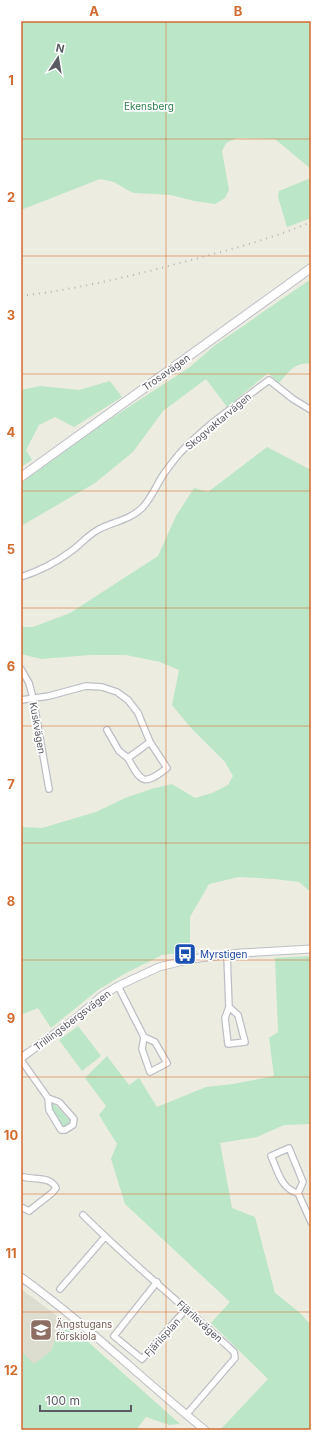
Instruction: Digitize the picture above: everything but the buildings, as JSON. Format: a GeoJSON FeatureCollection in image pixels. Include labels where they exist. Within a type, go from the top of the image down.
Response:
{"type":"FeatureCollection","features":[{"type":"Feature","properties":{"kind":"main road","name":"Trosavägen"},"geometry":{"type":"LineString","coordinates":[[21,477],[311,268]]}},
{"type":"Feature","properties":{"kind":"street","name":"Skogvaktarvägen"},"geometry":{"type":"LineString","coordinates":[[21,577],[37,572],[53,564],[96,531],[128,518],[141,509],[150,498],[163,475],[196,437],[231,408],[269,380],[293,399],[311,410]]}},
{"type":"Feature","properties":{"kind":"street","name":"Kuskvägen"},"geometry":{"type":"LineString","coordinates":[[21,669],[29,682],[33,698],[49,789]]}},
{"type":"Feature","properties":{"kind":"street"},"geometry":{"type":"LineString","coordinates":[[21,700],[49,696],[86,686],[102,687],[117,692],[128,700],[138,713],[150,742],[167,768],[153,779],[148,780],[138,776],[128,758],[119,751],[108,730]]}},
{"type":"Feature","properties":{"kind":"street"},"geometry":{"type":"LineString","coordinates":[[128,758],[150,742]]}},
{"type":"Feature","properties":{"kind":"street","name":"Trillingsbergsvägen"},"geometry":{"type":"LineString","coordinates":[[21,1059],[75,1019],[103,995],[118,986],[159,967],[191,959],[311,949]]}},
{"type":"Feature","properties":{"kind":"street"},"geometry":{"type":"LineString","coordinates":[[227,955],[230,1007],[225,1018],[228,1044],[245,1042],[238,1015],[230,1007]]}},
{"type":"Feature","properties":{"kind":"street"},"geometry":{"type":"LineString","coordinates":[[118,986],[144,1036],[155,1042],[167,1063],[150,1072],[142,1049],[144,1036]]}},
{"type":"Feature","properties":{"kind":"street"},"geometry":{"type":"LineString","coordinates":[[21,1059],[48,1098],[49,1110],[61,1130],[65,1130],[73,1125],[74,1119],[59,1102],[48,1098]]}},
{"type":"Feature","properties":{"kind":"street"},"geometry":{"type":"LineString","coordinates":[[298,1193],[290,1191],[284,1185],[271,1156],[289,1148],[303,1182],[298,1193],[311,1222]]}},
{"type":"Feature","properties":{"kind":"street"},"geometry":{"type":"LineString","coordinates":[[21,1207],[29,1211],[47,1198],[56,1188],[55,1184],[47,1180],[24,1177]]}},
{"type":"Feature","properties":{"kind":"street","name":"Fjärilsvägen"},"geometry":{"type":"LineString","coordinates":[[83,1215],[105,1237],[187,1308],[234,1352],[235,1358],[186,1415]]}},
{"type":"Feature","properties":{"kind":"street"},"geometry":{"type":"LineString","coordinates":[[60,1289],[105,1237]]}},
{"type":"Feature","properties":{"kind":"street"},"geometry":{"type":"LineString","coordinates":[[21,1277],[54,1301],[94,1334],[205,1430]]}},
{"type":"Feature","properties":{"kind":"street","name":"Fjärilsplan"},"geometry":{"type":"LineString","coordinates":[[157,1282],[114,1336],[142,1359],[187,1308]]}},
{"type":"Feature","properties":{"kind":"shaded area","name":"Ängstugans förskiola"},"geometry":{"type":"Polygon","coordinates":[[[21,1289],[68,1324],[56,1336],[51,1351],[33,1365],[21,1351],[21,1289]]]}},
{"type":"Feature","properties":{"kind":"green space","name":"Ekensberg"},"geometry":{"type":"Polygon","coordinates":[[[21,21],[311,21],[311,169],[275,139],[237,138],[226,143],[222,151],[229,190],[225,198],[215,204],[194,201],[171,195],[135,193],[114,182],[100,179],[21,210],[21,21]]]}},
{"type":"Feature","properties":{"kind":"green space"},"geometry":{"type":"Polygon","coordinates":[[[311,178],[311,218],[287,227],[278,197],[279,191],[311,178]]]}},
{"type":"Feature","properties":{"kind":"green space"},"geometry":{"type":"Polygon","coordinates":[[[311,279],[311,364],[301,364],[296,366],[289,371],[279,383],[268,373],[227,407],[206,379],[163,411],[133,452],[95,483],[21,526],[21,483],[98,427],[190,367],[214,346],[311,279]]]}},
{"type":"Feature","properties":{"kind":"green space"},"geometry":{"type":"Polygon","coordinates":[[[110,381],[122,397],[74,427],[55,417],[39,425],[26,450],[32,460],[21,467],[21,390],[40,386],[79,390],[110,381]]]}},
{"type":"Feature","properties":{"kind":"green space"},"geometry":{"type":"Polygon","coordinates":[[[267,447],[311,470],[311,892],[299,882],[274,879],[239,877],[209,884],[190,917],[190,952],[162,955],[124,974],[98,990],[51,1028],[38,1008],[21,1015],[21,827],[42,828],[96,812],[125,798],[151,789],[172,784],[195,798],[212,793],[228,785],[233,776],[225,762],[191,728],[172,705],[179,670],[160,662],[126,655],[90,655],[41,659],[21,654],[21,627],[33,627],[70,613],[158,556],[176,516],[194,488],[208,492],[267,447]]]}},
{"type":"Feature","properties":{"kind":"green space"},"geometry":{"type":"Polygon","coordinates":[[[311,956],[311,1124],[284,1125],[257,1137],[220,1143],[232,1208],[255,1217],[275,1293],[299,1312],[311,1325],[311,1430],[220,1430],[268,1379],[211,1323],[230,1302],[125,1204],[111,1159],[117,1144],[99,1115],[106,1106],[85,1078],[107,1056],[129,1085],[139,1078],[157,1107],[206,1087],[233,1084],[274,1076],[269,1038],[278,1032],[275,958],[311,956]]]}},
{"type":"Feature","properties":{"kind":"green space"},"geometry":{"type":"Polygon","coordinates":[[[78,1026],[101,1056],[82,1071],[59,1040],[78,1026]]]}},
{"type":"Feature","properties":{"kind":"green space"},"geometry":{"type":"Polygon","coordinates":[[[53,1103],[70,1120],[70,1123],[66,1126],[60,1125],[51,1106],[53,1103]]]}},
{"type":"Feature","properties":{"kind":"green space"},"geometry":{"type":"Polygon","coordinates":[[[68,1324],[180,1424],[169,1425],[146,1417],[136,1430],[21,1430],[21,1351],[34,1364],[51,1351],[56,1336],[68,1324]]]}},
{"type":"Feature","properties":{"kind":"railway"},"geometry":{"type":"LineString","coordinates":[[21,296],[105,282],[146,272],[250,244],[311,222]]}},
{"type":"Feature","properties":{"kind":"place","name":"Myrstigen"},"geometry":{"type":"Point","coordinates":[185,954]}},
{"type":"Feature","properties":{"kind":"place","name":"Ängstugans förskiola"},"geometry":{"type":"Point","coordinates":[41,1330]}}]}
